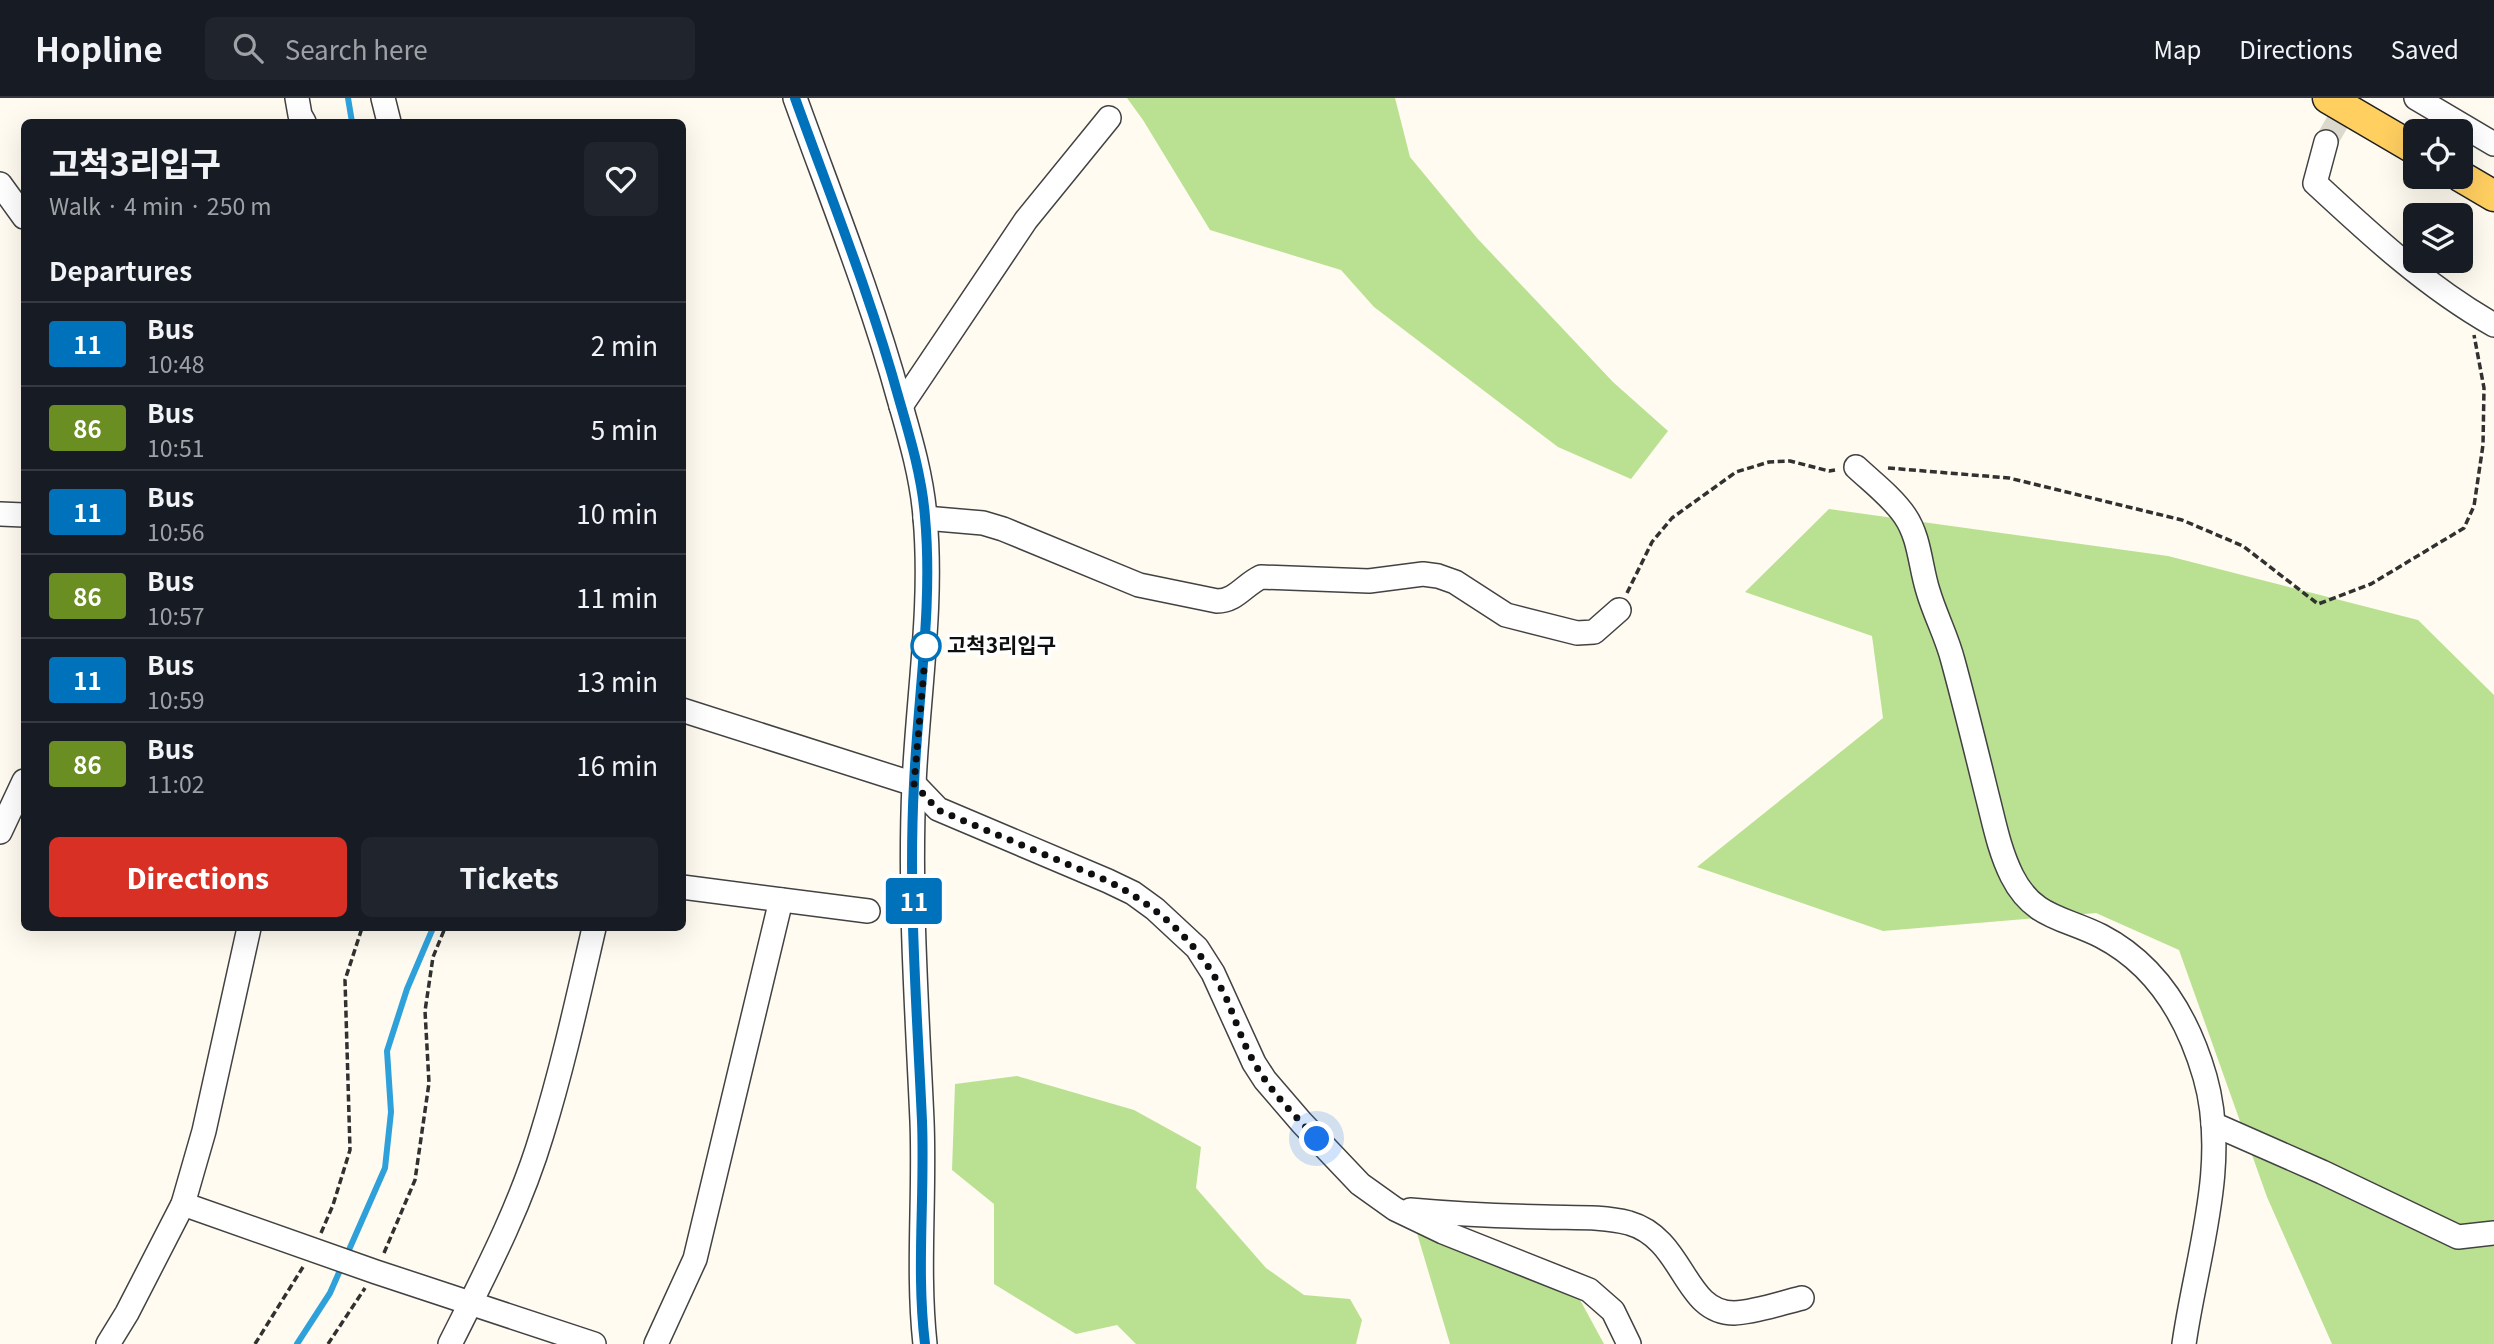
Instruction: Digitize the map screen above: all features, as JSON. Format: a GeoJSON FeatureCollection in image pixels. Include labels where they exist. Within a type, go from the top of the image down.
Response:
{"type":"FeatureCollection","features":[{"type":"Feature","properties":{"kind":"main road"},"geometry":{"type":"LineString","coordinates":[[2328,98],[2403,142]]}},
{"type":"Feature","properties":{"kind":"main road"},"geometry":{"type":"LineString","coordinates":[[2473,184],[2494,196]]}},
{"type":"Feature","properties":{"kind":"street"},"geometry":{"type":"LineString","coordinates":[[297,98],[302,119]]}},
{"type":"Feature","properties":{"kind":"street"},"geometry":{"type":"LineString","coordinates":[[383,98],[388,119]]}},
{"type":"Feature","properties":{"kind":"street"},"geometry":{"type":"LineString","coordinates":[[795,98],[875,319],[901,406],[919,479],[925,518],[926,645],[914,784],[915,1010],[922,1124],[920,1276],[925,1344]]}},
{"type":"Feature","properties":{"kind":"street"},"geometry":{"type":"LineString","coordinates":[[2416,98],[2494,144]]}},
{"type":"Feature","properties":{"kind":"street"},"geometry":{"type":"LineString","coordinates":[[901,406],[1026,220],[1109,118]]}},
{"type":"Feature","properties":{"kind":"street"},"geometry":{"type":"LineString","coordinates":[[2326,142],[2315,183],[2393,255],[2469,311],[2494,325]]}},
{"type":"Feature","properties":{"kind":"street"},"geometry":{"type":"LineString","coordinates":[[0,184],[21,213]]}},
{"type":"Feature","properties":{"kind":"street"},"geometry":{"type":"LineString","coordinates":[[1856,467],[1904,514],[1916,535],[1926,584],[1952,657],[1999,844],[2022,893],[2036,908],[2100,936],[2145,967],[2168,993],[2189,1032],[2205,1078],[2213,1124],[2212,1172],[2206,1220],[2184,1344]]}},
{"type":"Feature","properties":{"kind":"street"},"geometry":{"type":"LineString","coordinates":[[0,514],[21,515]]}},
{"type":"Feature","properties":{"kind":"street"},"geometry":{"type":"LineString","coordinates":[[925,518],[983,523],[1139,585],[1217,601],[1228,601],[1250,582],[1261,577],[1370,581],[1423,574],[1455,582],[1506,615],[1577,633],[1594,632],[1619,610]]}},
{"type":"Feature","properties":{"kind":"street"},"geometry":{"type":"LineString","coordinates":[[686,711],[914,784],[938,810],[1108,881],[1144,901],[1180,930],[1197,948],[1213,973],[1254,1063],[1265,1080],[1302,1124],[1360,1184],[1395,1209],[1443,1232],[1589,1290],[1613,1311],[1629,1344]]}},
{"type":"Feature","properties":{"kind":"street"},"geometry":{"type":"LineString","coordinates":[[0,832],[21,787]]}},
{"type":"Feature","properties":{"kind":"street"},"geometry":{"type":"LineString","coordinates":[[686,888],[869,911]]}},
{"type":"Feature","properties":{"kind":"street"},"geometry":{"type":"LineString","coordinates":[[656,1344],[695,1259],[781,900]]}},
{"type":"Feature","properties":{"kind":"street"},"geometry":{"type":"LineString","coordinates":[[108,1344],[127,1313],[183,1204],[204,1130],[248,931]]}},
{"type":"Feature","properties":{"kind":"street"},"geometry":{"type":"LineString","coordinates":[[450,1344],[503,1239],[542,1136],[593,931]]}},
{"type":"Feature","properties":{"kind":"street"},"geometry":{"type":"LineString","coordinates":[[2213,1124],[2458,1237],[2494,1233]]}},
{"type":"Feature","properties":{"kind":"street"},"geometry":{"type":"LineString","coordinates":[[183,1204],[373,1271],[594,1344]]}},
{"type":"Feature","properties":{"kind":"street"},"geometry":{"type":"LineString","coordinates":[[1395,1209],[1629,1223],[1655,1236],[1667,1247],[1697,1294],[1714,1309],[1737,1313],[1802,1297]]}},
{"type":"Feature","properties":{"kind":"path"},"geometry":{"type":"LineString","coordinates":[[1619,610],[1652,542],[1672,518],[1736,472],[1769,462],[1790,461],[1829,471],[1856,467],[1902,468],[2009,478],[2182,520],[2243,546],[2318,604],[2371,584],[2464,528],[2474,506],[2483,445],[2484,388],[2469,311]]}},
{"type":"Feature","properties":{"kind":"path"},"geometry":{"type":"LineString","coordinates":[[255,1344],[322,1253],[349,1150],[345,980],[361,931]]}},
{"type":"Feature","properties":{"kind":"path"},"geometry":{"type":"LineString","coordinates":[[328,1344],[373,1271],[415,1180],[429,1083],[425,1011],[433,957],[444,931]]}},
{"type":"Feature","properties":{"kind":"green space"},"geometry":{"type":"Polygon","coordinates":[[[1127,98],[1395,98],[1410,157],[1477,238],[1613,382],[1668,431],[1631,479],[1558,447],[1374,307],[1341,270],[1210,230],[1127,98]]]}},
{"type":"Feature","properties":{"kind":"green space"},"geometry":{"type":"Polygon","coordinates":[[[1829,509],[2168,556],[2418,620],[2494,695],[2494,1344],[2332,1344],[2267,1197],[2179,950],[2096,913],[1883,931],[1697,867],[1883,718],[1872,636],[1745,592],[1829,509]]]}},
{"type":"Feature","properties":{"kind":"green space"},"geometry":{"type":"Polygon","coordinates":[[[1017,1076],[1134,1110],[1201,1147],[1196,1188],[1266,1268],[1304,1295],[1350,1299],[1362,1320],[1356,1344],[1136,1344],[1117,1325],[1076,1334],[994,1284],[994,1204],[952,1170],[955,1084],[1017,1076]]]}},
{"type":"Feature","properties":{"kind":"green space"},"geometry":{"type":"Polygon","coordinates":[[[1416,1230],[1579,1298],[1604,1344],[1450,1344],[1416,1230]]]}},
{"type":"Feature","properties":{"kind":"waterway"},"geometry":{"type":"LineString","coordinates":[[348,98],[352,119]]}},
{"type":"Feature","properties":{"kind":"waterway"},"geometry":{"type":"LineString","coordinates":[[297,1344],[330,1293],[385,1168],[391,1112],[387,1051],[407,989],[432,931]]}},
{"type":"Feature","properties":{"kind":"tunnel"},"geometry":{"type":"LineString","coordinates":[[2326,142],[2351,98]]}},
{"type":"Feature","properties":{"kind":"bus line","name":"11"},"geometry":{"type":"LineString","coordinates":[[795,98],[888,358],[911,442],[925,518],[926,645],[914,784],[914,912],[915,1010],[922,1124],[920,1276],[925,1344]]}},
{"type":"Feature","properties":{"kind":"place","name":"고척3리입구"},"geometry":{"type":"Point","coordinates":[926,646]}},
{"type":"Feature","properties":{"kind":"route"},"geometry":{"type":"LineString","coordinates":[[926,646],[914,784],[938,810],[1108,881],[1132,893],[1180,930],[1197,948],[1213,973],[1254,1063],[1265,1080],[1317,1139]]}}]}
